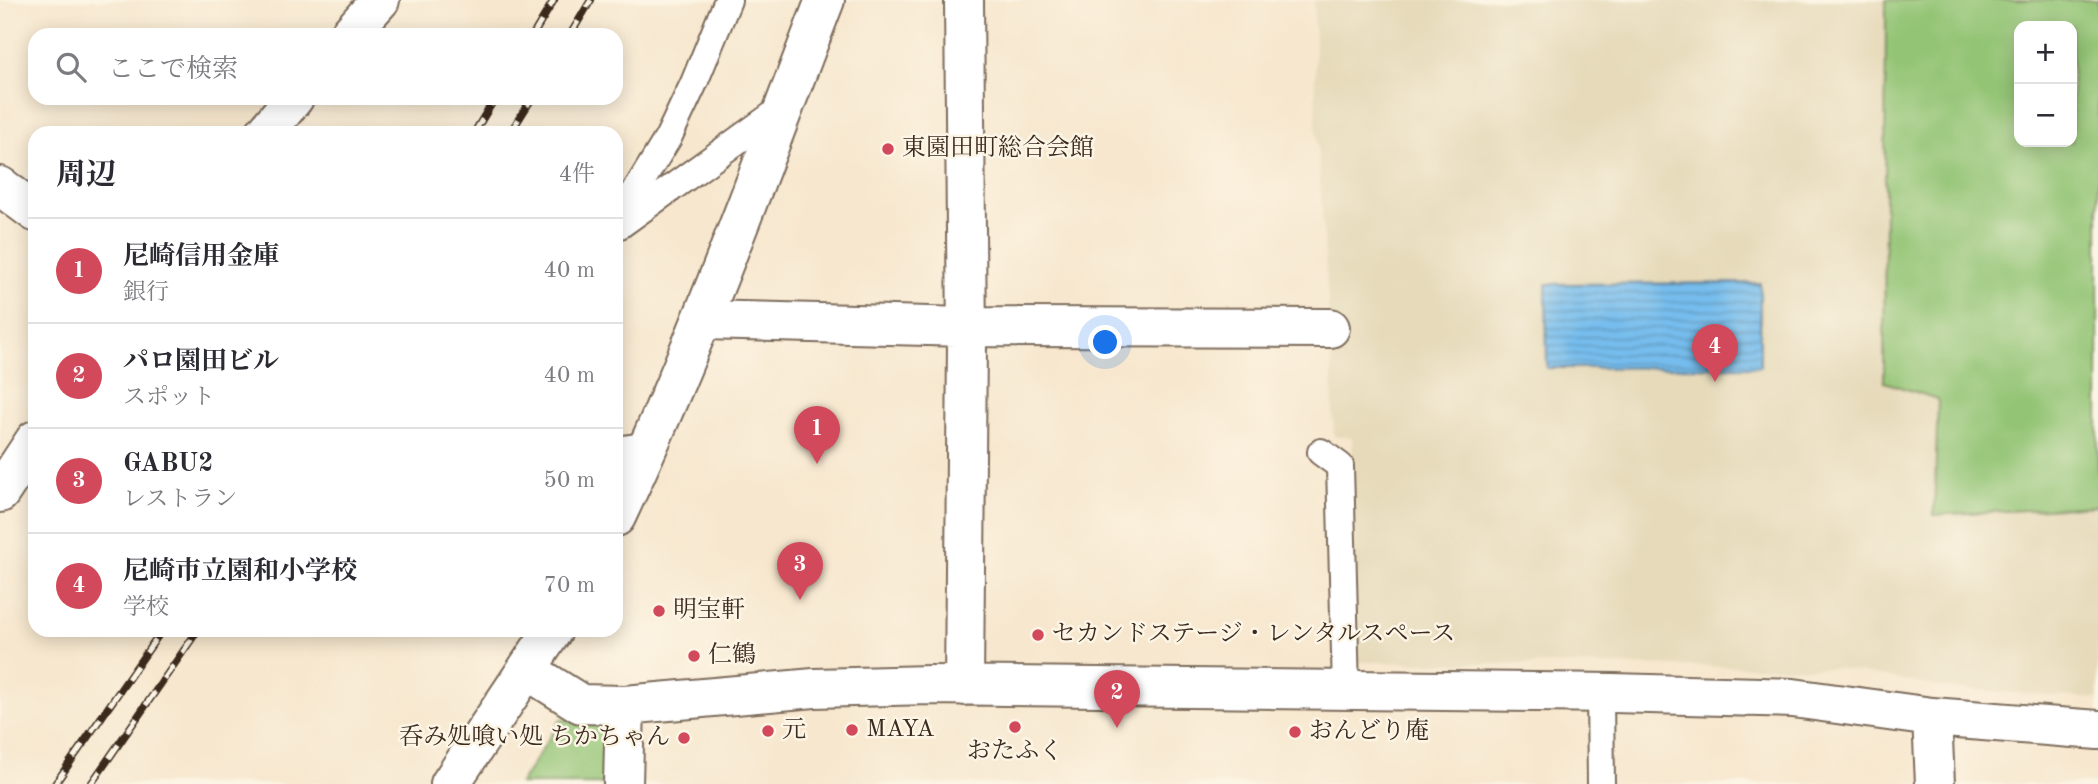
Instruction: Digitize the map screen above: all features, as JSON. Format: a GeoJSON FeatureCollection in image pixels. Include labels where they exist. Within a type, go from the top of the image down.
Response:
{"type":"FeatureCollection","features":[{"type":"Feature","properties":{"kind":"street"},"geometry":{"type":"LineString","coordinates":[[355,28],[380,0]]}},
{"type":"Feature","properties":{"kind":"street"},"geometry":{"type":"LineString","coordinates":[[623,489],[633,448],[702,320],[825,0]]}},
{"type":"Feature","properties":{"kind":"street"},"geometry":{"type":"LineString","coordinates":[[964,0],[964,686]]}},
{"type":"Feature","properties":{"kind":"street"},"geometry":{"type":"LineString","coordinates":[[271,126],[287,105]]}},
{"type":"Feature","properties":{"kind":"street"},"geometry":{"type":"LineString","coordinates":[[0,187],[28,207]]}},
{"type":"Feature","properties":{"kind":"street"},"geometry":{"type":"LineString","coordinates":[[702,320],[966,327],[1330,328]]}},
{"type":"Feature","properties":{"kind":"street"},"geometry":{"type":"LineString","coordinates":[[0,493],[28,451]]}},
{"type":"Feature","properties":{"kind":"street"},"geometry":{"type":"LineString","coordinates":[[447,781],[548,637]]}},
{"type":"Feature","properties":{"kind":"street"},"geometry":{"type":"LineString","coordinates":[[527,670],[580,704],[625,705],[814,688],[964,686],[1600,694],[1793,698],[1932,717],[2098,730]]}},
{"type":"Feature","properties":{"kind":"street"},"geometry":{"type":"LineString","coordinates":[[623,784],[625,705]]}},
{"type":"Feature","properties":{"kind":"street"},"geometry":{"type":"LineString","coordinates":[[1932,717],[1935,784]]}},
{"type":"Feature","properties":{"kind":"lane"},"geometry":{"type":"LineString","coordinates":[[623,213],[668,138],[728,0]]}},
{"type":"Feature","properties":{"kind":"lane"},"geometry":{"type":"LineString","coordinates":[[623,220],[783,107]]}},
{"type":"Feature","properties":{"kind":"lane"},"geometry":{"type":"LineString","coordinates":[[1321,452],[1340,466],[1346,690]]}},
{"type":"Feature","properties":{"kind":"lane"},"geometry":{"type":"LineString","coordinates":[[1600,694],[1601,784]]}},
{"type":"Feature","properties":{"kind":"shaded area"},"geometry":{"type":"Polygon","coordinates":[[[1314,0],[2098,0],[2098,699],[1946,688],[1837,668],[1358,662],[1352,438],[1334,436],[1330,328],[1316,124],[1314,0]]]}},
{"type":"Feature","properties":{"kind":"green space"},"geometry":{"type":"Polygon","coordinates":[[[1886,0],[2098,0],[2098,506],[1934,515],[1938,399],[1884,382],[1886,0]]]}},
{"type":"Feature","properties":{"kind":"green space"},"geometry":{"type":"Polygon","coordinates":[[[561,719],[611,728],[612,784],[520,784],[561,719]]]}},
{"type":"Feature","properties":{"kind":"water"},"geometry":{"type":"Polygon","coordinates":[[[1760,283],[1760,367],[1547,368],[1546,284],[1760,283]]]}},
{"type":"Feature","properties":{"kind":"railway"},"geometry":{"type":"LineString","coordinates":[[537,28],[554,0]]}},
{"type":"Feature","properties":{"kind":"railway"},"geometry":{"type":"LineString","coordinates":[[574,28],[591,0]]}},
{"type":"Feature","properties":{"kind":"railway"},"geometry":{"type":"LineString","coordinates":[[478,126],[491,105]]}},
{"type":"Feature","properties":{"kind":"railway"},"geometry":{"type":"LineString","coordinates":[[514,126],[528,105]]}},
{"type":"Feature","properties":{"kind":"railway"},"geometry":{"type":"LineString","coordinates":[[55,784],[157,637]]}},
{"type":"Feature","properties":{"kind":"railway"},"geometry":{"type":"LineString","coordinates":[[91,784],[193,637]]}},
{"type":"Feature","properties":{"kind":"place","name":"東園田町総合会館"},"geometry":{"type":"Point","coordinates":[888,149]}},
{"type":"Feature","properties":{"kind":"place","name":"尼崎市立園和小学校"},"geometry":{"type":"Point","coordinates":[1715,382]}},
{"type":"Feature","properties":{"kind":"place","name":"尼崎信用金庫"},"geometry":{"type":"Point","coordinates":[817,464]}},
{"type":"Feature","properties":{"kind":"place","name":"GABU2"},"geometry":{"type":"Point","coordinates":[800,600]}},
{"type":"Feature","properties":{"kind":"place","name":"明宝軒"},"geometry":{"type":"Point","coordinates":[659,611]}},
{"type":"Feature","properties":{"kind":"place","name":"セカンドステージ・レンタルスペース"},"geometry":{"type":"Point","coordinates":[1038,635]}},
{"type":"Feature","properties":{"kind":"place","name":"仁鶴"},"geometry":{"type":"Point","coordinates":[694,656]}},
{"type":"Feature","properties":{"kind":"place","name":"おたふく"},"geometry":{"type":"Point","coordinates":[1015,727]}},
{"type":"Feature","properties":{"kind":"place","name":"パロ園田ビル"},"geometry":{"type":"Point","coordinates":[1117,728]}},
{"type":"Feature","properties":{"kind":"place","name":"MAYA"},"geometry":{"type":"Point","coordinates":[852,730]}},
{"type":"Feature","properties":{"kind":"place","name":"元"},"geometry":{"type":"Point","coordinates":[768,731]}},
{"type":"Feature","properties":{"kind":"place","name":"おんどり庵"},"geometry":{"type":"Point","coordinates":[1295,732]}},
{"type":"Feature","properties":{"kind":"place","name":"呑み処喰い処 ちかちゃん"},"geometry":{"type":"Point","coordinates":[684,738]}}]}
